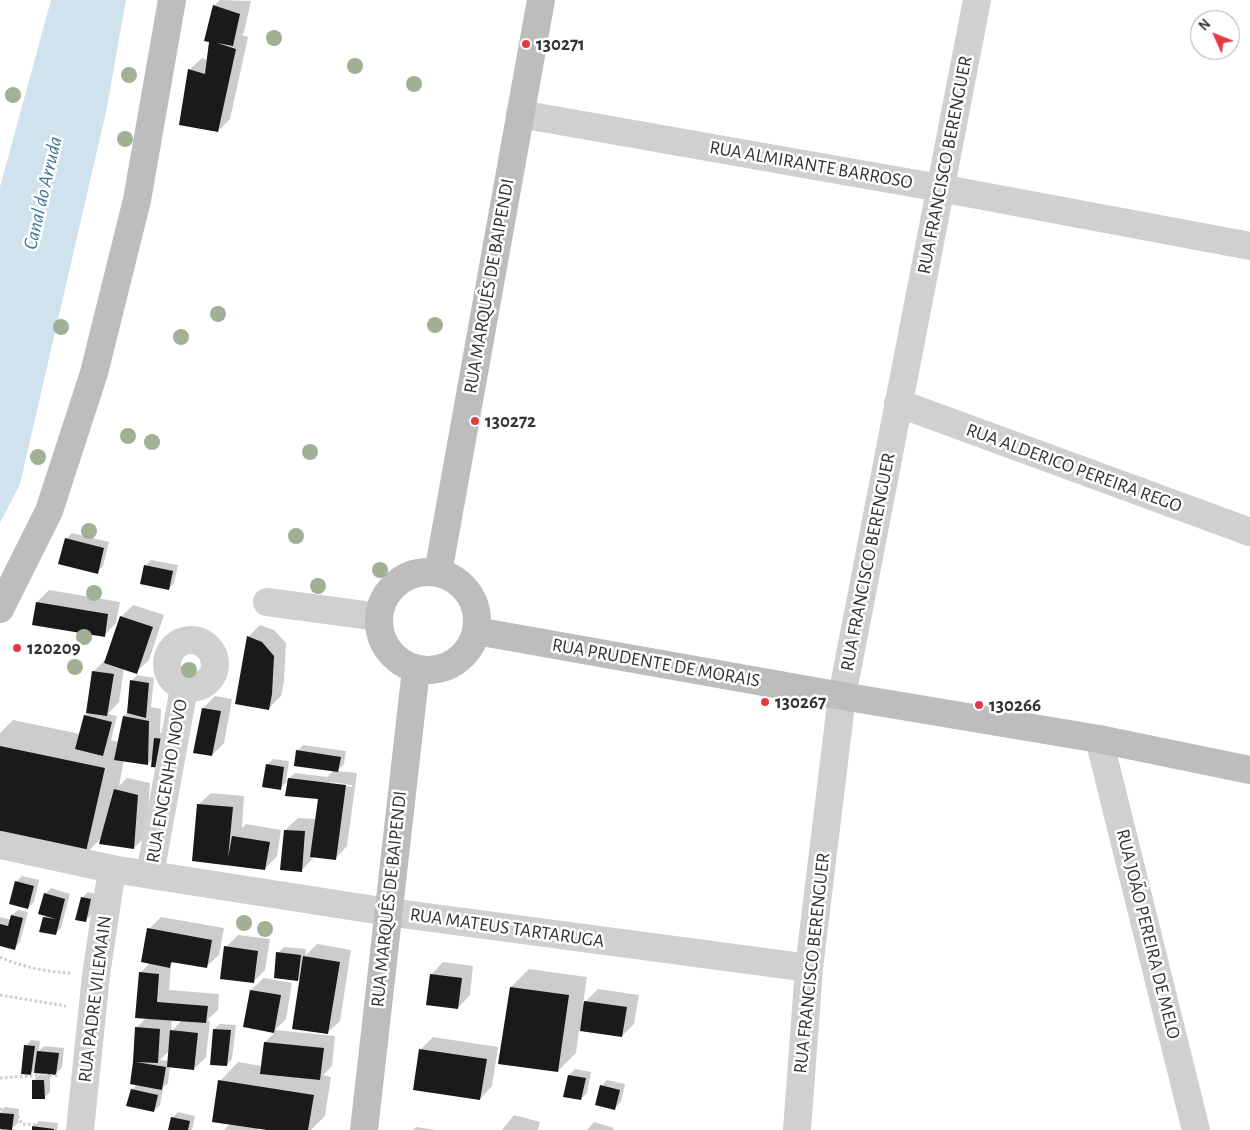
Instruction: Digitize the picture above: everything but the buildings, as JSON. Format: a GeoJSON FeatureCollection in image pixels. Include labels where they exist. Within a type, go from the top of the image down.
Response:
{"type":"FeatureCollection","features":[{"type":"Feature","properties":{"kind":"street"},"geometry":{"type":"LineString","coordinates":[[0,609],[49,511],[94,373],[136,200],[172,0]]}},
{"type":"Feature","properties":{"kind":"street","name":"RUA MARQUÊS DE BAIPENDI"},"geometry":{"type":"LineString","coordinates":[[438,573],[541,0]]}},
{"type":"Feature","properties":{"kind":"street","name":"RUA FRANCISCO BERENGUER"},"geometry":{"type":"LineString","coordinates":[[797,1130],[809,968],[842,696],[977,0]]}},
{"type":"Feature","properties":{"kind":"street","name":"RUA ALMIRANTE BARROSO"},"geometry":{"type":"LineString","coordinates":[[520,114],[940,188],[1250,246]]}},
{"type":"Feature","properties":{"kind":"street","name":"RUA ALDERICO PEREIRA REGO"},"geometry":{"type":"LineString","coordinates":[[898,403],[1250,532]]}},
{"type":"Feature","properties":{"kind":"street"},"geometry":{"type":"LineString","coordinates":[[425,572],[438,573],[453,578],[464,588],[473,601],[477,616],[476,631],[470,645],[461,658],[448,666],[433,670],[416,669],[396,658],[388,650],[379,629],[379,617],[382,604],[389,591],[399,582],[411,575],[425,572]]}},
{"type":"Feature","properties":{"kind":"street"},"geometry":{"type":"LineString","coordinates":[[267,602],[379,617]]}},
{"type":"Feature","properties":{"kind":"street","name":"RUA PRUDENTE DE MORAIS"},"geometry":{"type":"LineString","coordinates":[[476,631],[842,696],[1099,739],[1250,770]]}},
{"type":"Feature","properties":{"kind":"street","name":"RUA MARQUÊS DE BAIPENDI"},"geometry":{"type":"LineString","coordinates":[[364,1130],[416,669]]}},
{"type":"Feature","properties":{"kind":"street","name":"RUA ENGENHO NOVO"},"geometry":{"type":"LineString","coordinates":[[150,874],[184,688]]}},
{"type":"Feature","properties":{"kind":"street","name":"RUA JOÃO PEREIRA DE MELO"},"geometry":{"type":"LineString","coordinates":[[1099,739],[1196,1130]]}},
{"type":"Feature","properties":{"kind":"street","name":"RUA MATEUS TARTARUGA"},"geometry":{"type":"LineString","coordinates":[[0,845],[112,869],[388,912],[809,968]]}},
{"type":"Feature","properties":{"kind":"street","name":"RUA PADRE VILEMAIN"},"geometry":{"type":"LineString","coordinates":[[80,1130],[96,974],[112,869]]}},
{"type":"Feature","properties":{"kind":"path"},"geometry":{"type":"LineString","coordinates":[[0,957],[14,963],[52,972],[96,974]]}},
{"type":"Feature","properties":{"kind":"path"},"geometry":{"type":"LineString","coordinates":[[0,995],[50,1005],[93,1009]]}},
{"type":"Feature","properties":{"kind":"path"},"geometry":{"type":"LineString","coordinates":[[0,1078],[45,1075],[86,1078]]}},
{"type":"Feature","properties":{"kind":"path"},"geometry":{"type":"LineString","coordinates":[[0,1109],[16,1113],[22,1124],[80,1130]]}},
{"type":"Feature","properties":{"kind":"water","name":"Canal do Arruda"},"geometry":{"type":"Polygon","coordinates":[[[51,0],[126,0],[106,112],[20,484],[0,523],[0,187],[51,0]]]}},
{"type":"Feature","properties":{"kind":"place","name":"130271"},"geometry":{"type":"Point","coordinates":[526,44]}},
{"type":"Feature","properties":{"kind":"place","name":"130272"},"geometry":{"type":"Point","coordinates":[475,421]}},
{"type":"Feature","properties":{"kind":"place","name":"120209"},"geometry":{"type":"Point","coordinates":[17,648]}},
{"type":"Feature","properties":{"kind":"place","name":"130267"},"geometry":{"type":"Point","coordinates":[765,702]}},
{"type":"Feature","properties":{"kind":"place","name":"130266"},"geometry":{"type":"Point","coordinates":[979,705]}}]}
